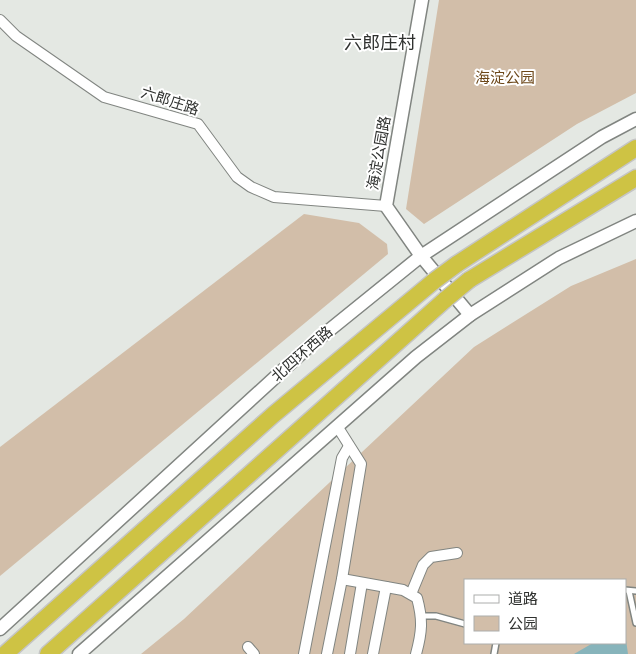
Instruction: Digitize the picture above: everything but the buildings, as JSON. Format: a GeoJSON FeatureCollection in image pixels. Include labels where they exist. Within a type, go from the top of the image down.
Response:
{"type":"FeatureCollection","features":[{"type":"Feature","properties":{"kind":"highway","name":"北四环西路"},"geometry":{"type":"LineString","coordinates":[[5,654],[273,415],[434,281],[457,264],[636,148]]}},
{"type":"Feature","properties":{"kind":"highway"},"geometry":{"type":"LineString","coordinates":[[48,654],[469,280],[636,178]]}},
{"type":"Feature","properties":{"kind":"street","name":"海淀公园路"},"geometry":{"type":"LineString","coordinates":[[422,0],[386,206],[421,256],[470,315]]}},
{"type":"Feature","properties":{"kind":"street","name":"六郎庄路"},"geometry":{"type":"LineString","coordinates":[[0,20],[16,36],[104,96],[198,124],[237,177],[251,187],[274,197],[386,206]]}},
{"type":"Feature","properties":{"kind":"street","name":"北四环西路"},"geometry":{"type":"LineString","coordinates":[[0,629],[306,349],[421,256],[602,137],[636,119]]}},
{"type":"Feature","properties":{"kind":"street"},"geometry":{"type":"LineString","coordinates":[[79,654],[416,357],[470,315],[559,258],[636,221]]}},
{"type":"Feature","properties":{"kind":"street"},"geometry":{"type":"LineString","coordinates":[[330,653],[361,464],[338,426]]}},
{"type":"Feature","properties":{"kind":"street"},"geometry":{"type":"LineString","coordinates":[[304,654],[342,458],[350,446]]}},
{"type":"Feature","properties":{"kind":"street"},"geometry":{"type":"LineString","coordinates":[[411,594],[423,565],[431,557],[457,552]]}},
{"type":"Feature","properties":{"kind":"street"},"geometry":{"type":"LineString","coordinates":[[342,579],[386,587],[411,594],[417,598],[422,616],[422,626],[416,654]]}},
{"type":"Feature","properties":{"kind":"street"},"geometry":{"type":"LineString","coordinates":[[350,654],[362,583]]}},
{"type":"Feature","properties":{"kind":"street"},"geometry":{"type":"LineString","coordinates":[[373,654],[386,587]]}},
{"type":"Feature","properties":{"kind":"lane"},"geometry":{"type":"LineString","coordinates":[[636,590],[627,590],[636,623]]}},
{"type":"Feature","properties":{"kind":"lane"},"geometry":{"type":"LineString","coordinates":[[422,616],[436,616],[464,624]]}},
{"type":"Feature","properties":{"kind":"green space","name":"海淀公园"},"geometry":{"type":"Polygon","coordinates":[[[439,0],[636,0],[636,93],[577,124],[424,224],[406,209],[439,0]]]}},
{"type":"Feature","properties":{"kind":"green space"},"geometry":{"type":"Polygon","coordinates":[[[304,214],[359,223],[387,244],[388,254],[0,576],[0,447],[304,214]]]}},
{"type":"Feature","properties":{"kind":"green space"},"geometry":{"type":"Polygon","coordinates":[[[636,259],[636,654],[141,654],[184,619],[474,347],[571,286],[636,259]]]}},
{"type":"Feature","properties":{"kind":"water"},"geometry":{"type":"Polygon","coordinates":[[[626,640],[628,654],[574,654],[591,644],[626,644],[626,640]]]}},
{"type":"Feature","properties":{"kind":"district","name":"六郎庄村"},"geometry":{"type":"Point","coordinates":[380,43]}}]}
